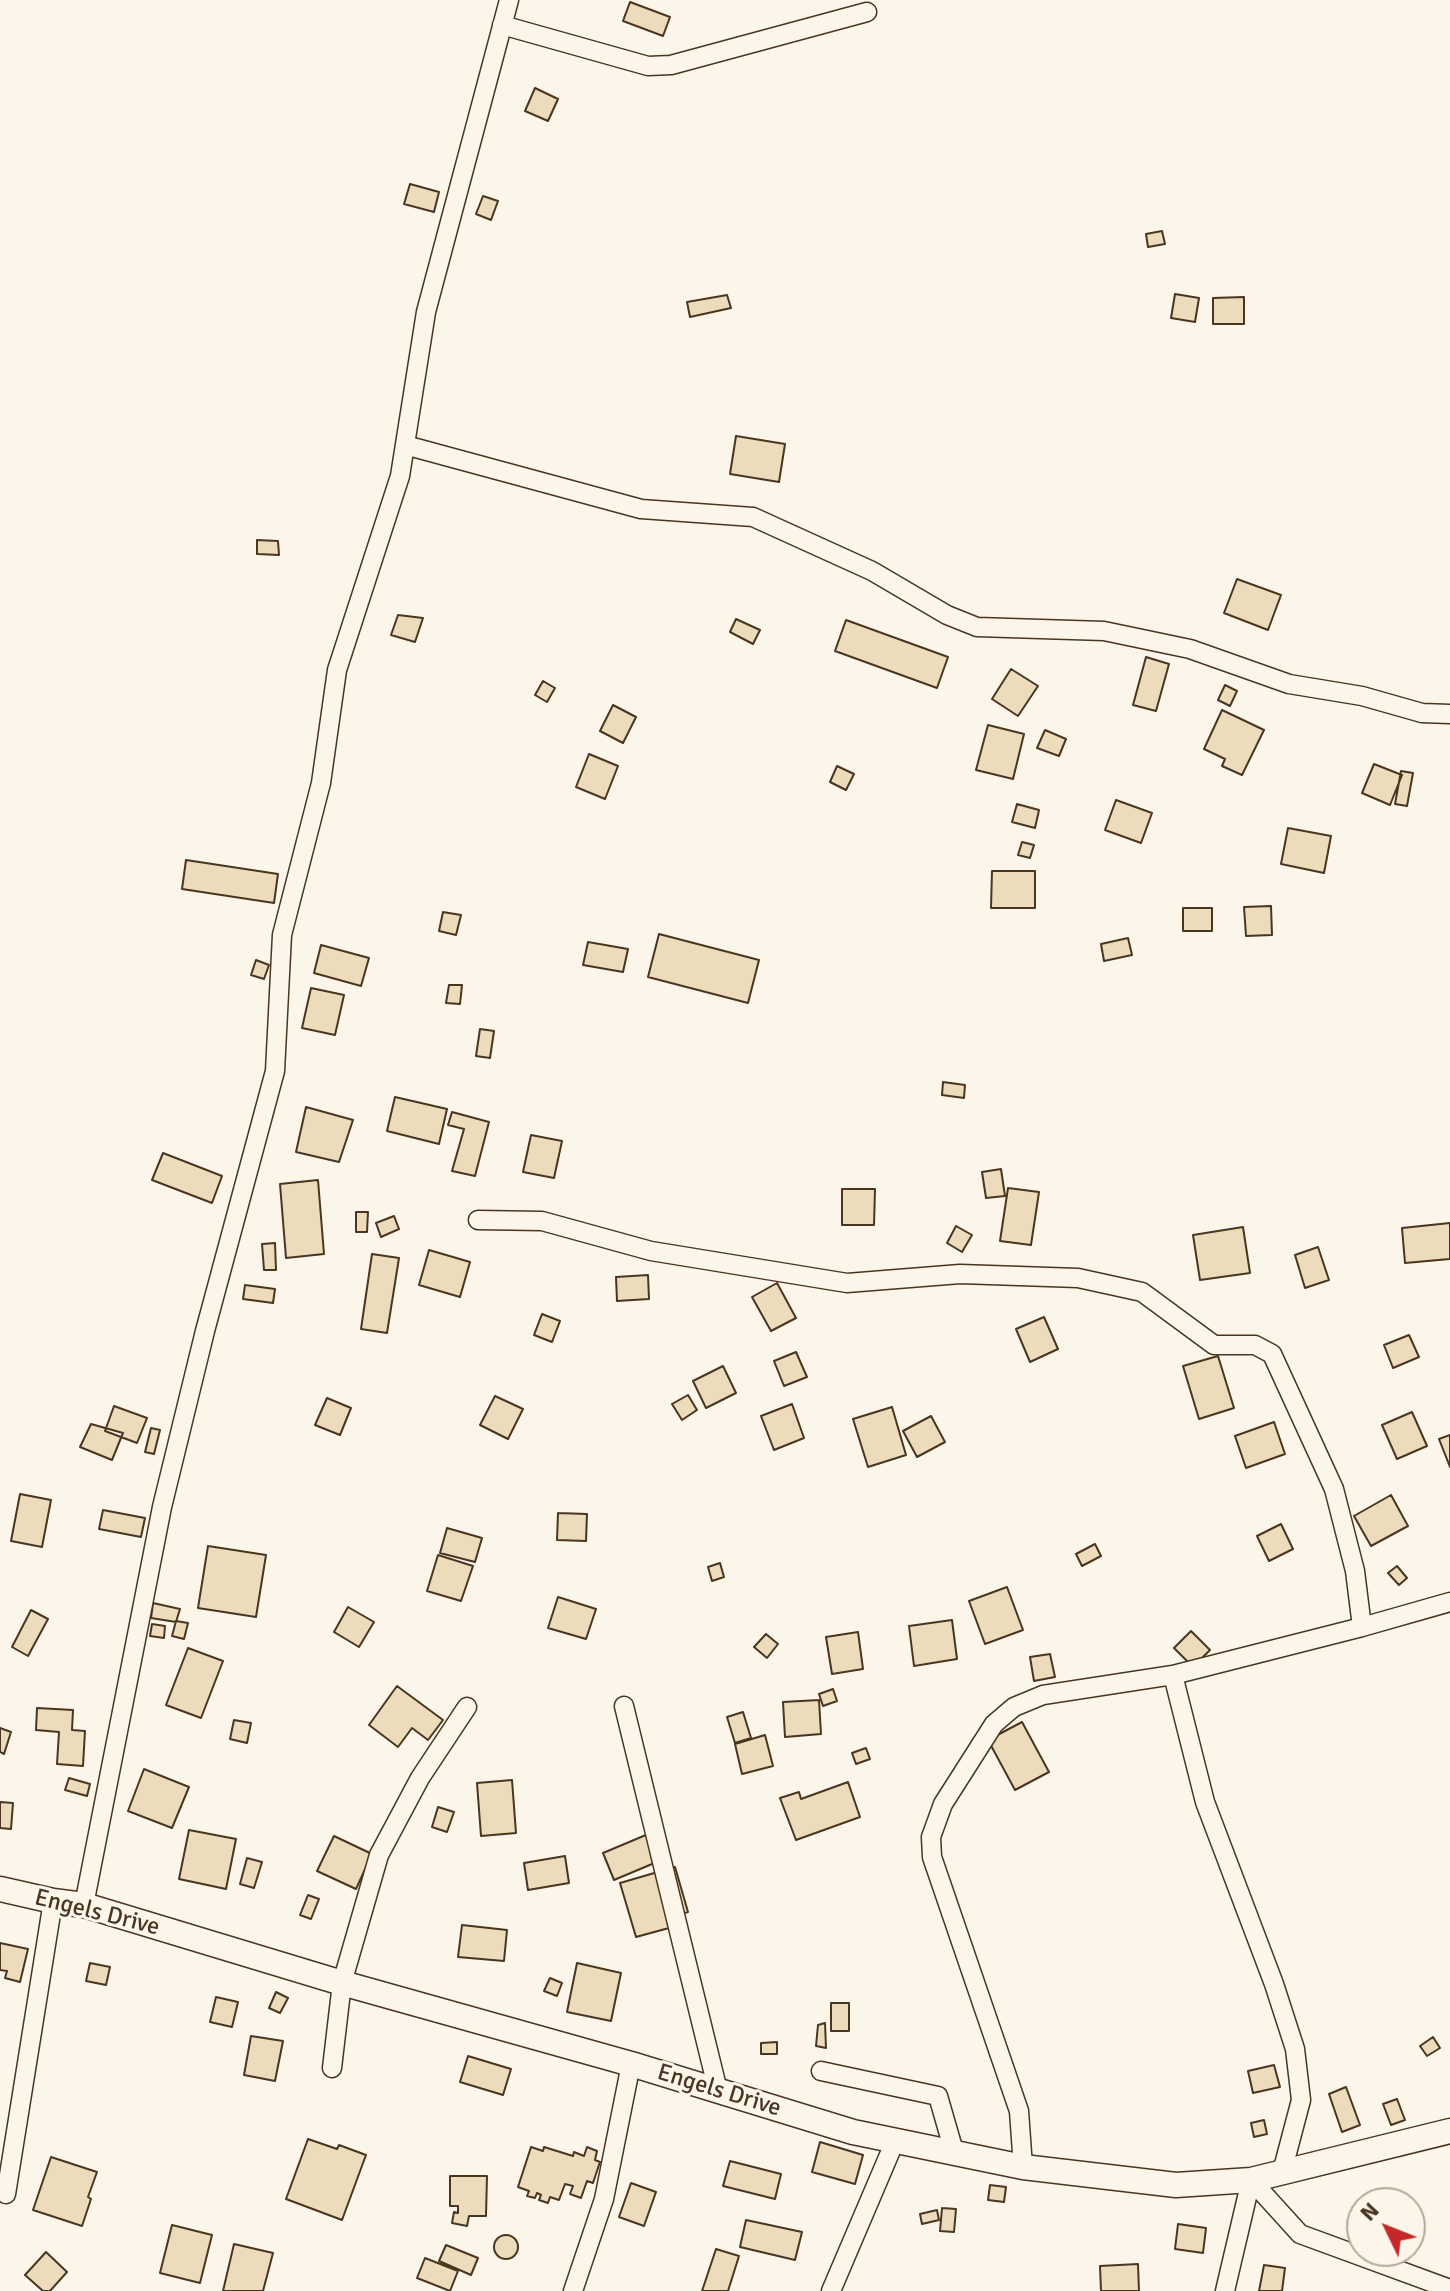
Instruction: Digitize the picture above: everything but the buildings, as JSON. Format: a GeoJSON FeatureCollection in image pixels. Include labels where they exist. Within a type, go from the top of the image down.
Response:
{"type":"FeatureCollection","features":[{"type":"Feature","properties":{"kind":"street"},"geometry":{"type":"LineString","coordinates":[[84,1905],[162,1507],[205,1331],[275,1071],[282,935],[321,783],[337,670],[400,476],[426,312],[509,0]]}},
{"type":"Feature","properties":{"kind":"street"},"geometry":{"type":"LineString","coordinates":[[502,25],[648,66],[671,65],[867,12]]}},
{"type":"Feature","properties":{"kind":"street"},"geometry":{"type":"LineString","coordinates":[[405,445],[641,509],[753,517],[872,571],[947,615],[977,627],[1104,631],[1190,649],[1289,684],[1362,696],[1422,713],[1450,714]]}},
{"type":"Feature","properties":{"kind":"street"},"geometry":{"type":"LineString","coordinates":[[478,1220],[542,1221],[651,1251],[847,1283],[960,1274],[1078,1278],[1142,1292],[1214,1345],[1255,1345],[1272,1354],[1334,1489],[1355,1571],[1362,1627]]}},
{"type":"Feature","properties":{"kind":"street"},"geometry":{"type":"LineString","coordinates":[[1023,2167],[1019,2111],[932,1857],[931,1837],[943,1804],[994,1724],[1014,1707],[1043,1695],[1173,1675],[1450,1602]]}},
{"type":"Feature","properties":{"kind":"street"},"geometry":{"type":"LineString","coordinates":[[1173,1675],[1205,1802],[1274,1984],[1295,2049],[1301,2100],[1282,2172]]}},
{"type":"Feature","properties":{"kind":"street"},"geometry":{"type":"LineString","coordinates":[[624,1706],[718,2091]]}},
{"type":"Feature","properties":{"kind":"street"},"geometry":{"type":"LineString","coordinates":[[332,2068],[342,1983],[379,1855],[420,1778],[467,1707]]}},
{"type":"Feature","properties":{"kind":"street","name":"Engels Drive"},"geometry":{"type":"LineString","coordinates":[[0,1889],[84,1905],[853,2132],[1023,2167],[1176,2185],[1251,2180],[1450,2131]]}},
{"type":"Feature","properties":{"kind":"street"},"geometry":{"type":"LineString","coordinates":[[6,2194],[53,1901]]}},
{"type":"Feature","properties":{"kind":"street"},"geometry":{"type":"LineString","coordinates":[[573,2291],[604,2199],[631,2064]]}},
{"type":"Feature","properties":{"kind":"street"},"geometry":{"type":"LineString","coordinates":[[821,2071],[938,2096],[955,2155]]}},
{"type":"Feature","properties":{"kind":"street"},"geometry":{"type":"LineString","coordinates":[[831,2291],[895,2141]]}},
{"type":"Feature","properties":{"kind":"street"},"geometry":{"type":"LineString","coordinates":[[1251,2180],[1300,2234],[1450,2289]]}},
{"type":"Feature","properties":{"kind":"street"},"geometry":{"type":"LineString","coordinates":[[1225,2291],[1251,2180]]}}]}
